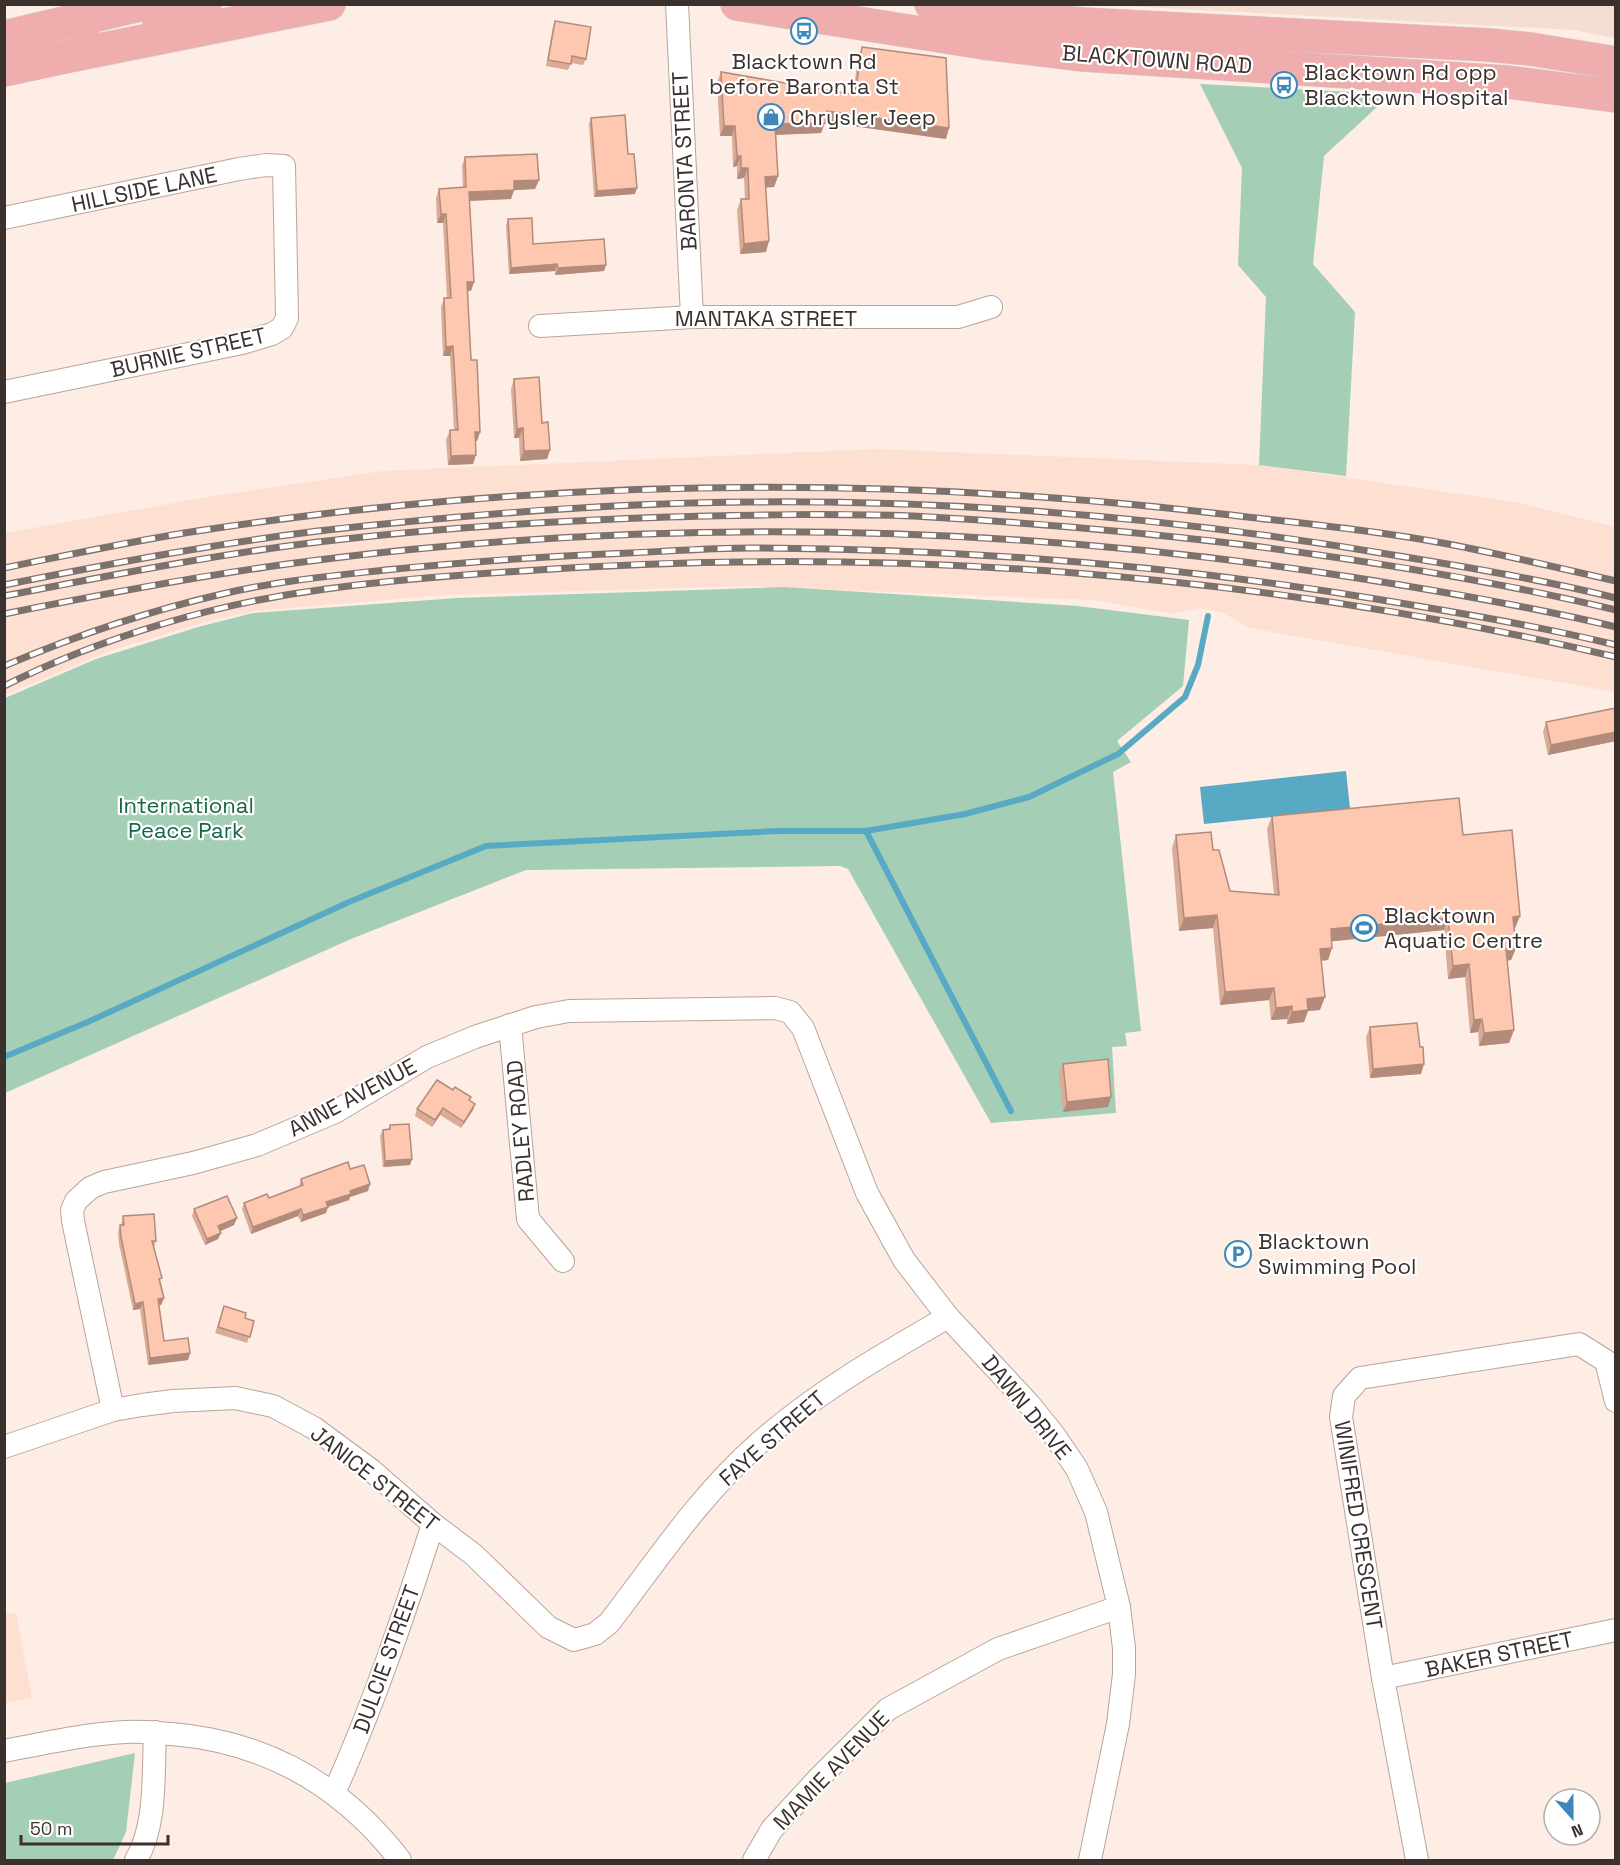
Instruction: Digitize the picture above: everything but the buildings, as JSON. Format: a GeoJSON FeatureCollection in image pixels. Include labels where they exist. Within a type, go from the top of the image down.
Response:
{"type":"FeatureCollection","features":[{"type":"Feature","properties":{"kind":"main road"},"geometry":{"type":"LineString","coordinates":[[11,36],[73,4]]}},
{"type":"Feature","properties":{"kind":"main road"},"geometry":{"type":"LineString","coordinates":[[11,36],[144,4]]}},
{"type":"Feature","properties":{"kind":"main road"},"geometry":{"type":"LineString","coordinates":[[74,55],[175,20],[206,4]]}},
{"type":"Feature","properties":{"kind":"main road"},"geometry":{"type":"LineString","coordinates":[[4,70],[329,4]]}},
{"type":"Feature","properties":{"kind":"main road","name":"BLACKTOWN ROAD"},"geometry":{"type":"LineString","coordinates":[[737,4],[984,43],[1084,56],[1507,82],[1616,96]]}},
{"type":"Feature","properties":{"kind":"main road","name":"BLACKTOWN ROAD"},"geometry":{"type":"LineString","coordinates":[[931,4],[1030,19],[1082,24],[1489,45],[1616,63]]}},
{"type":"Feature","properties":{"kind":"street","name":"BARONTA STREET"},"geometry":{"type":"LineString","coordinates":[[677,4],[692,317]]}},
{"type":"Feature","properties":{"kind":"street","name":"HILLSIDE LANE"},"geometry":{"type":"LineString","coordinates":[[4,218],[239,169],[266,165],[284,166]]}},
{"type":"Feature","properties":{"kind":"street","name":"BURNIE STREET"},"geometry":{"type":"LineString","coordinates":[[4,392],[242,343],[272,334],[282,328],[287,318],[288,295],[284,166]]}},
{"type":"Feature","properties":{"kind":"street","name":"MANTAKA STREET"},"geometry":{"type":"LineString","coordinates":[[540,327],[692,317],[958,317],[991,307]]}},
{"type":"Feature","properties":{"kind":"street","name":"ANNE AVENUE"},"geometry":{"type":"LineString","coordinates":[[113,1410],[73,1221],[72,1210],[82,1194],[104,1182],[194,1163],[267,1141],[335,1112],[427,1057],[475,1037],[536,1017],[568,1011],[775,1008]]}},
{"type":"Feature","properties":{"kind":"street","name":"DAWN DRIVE"},"geometry":{"type":"LineString","coordinates":[[775,1008],[790,1012],[803,1028],[867,1193],[904,1260],[948,1317],[1029,1404],[1054,1435],[1077,1469],[1096,1512],[1119,1607],[1124,1648],[1123,1692],[1113,1754],[1090,1860]]}},
{"type":"Feature","properties":{"kind":"street","name":"RADLEY ROAD"},"geometry":{"type":"LineString","coordinates":[[510,1025],[528,1219],[563,1261]]}},
{"type":"Feature","properties":{"kind":"street","name":"FAYE STREET"},"geometry":{"type":"LineString","coordinates":[[574,1640],[594,1634],[609,1623],[710,1492],[758,1444],[830,1387],[948,1317]]}},
{"type":"Feature","properties":{"kind":"street","name":"WINIFRED CRESCENT"},"geometry":{"type":"LineString","coordinates":[[1417,1860],[1383,1678],[1341,1417],[1344,1396],[1360,1378],[1580,1344],[1606,1360],[1616,1401]]}},
{"type":"Feature","properties":{"kind":"street","name":"JANICE STREET"},"geometry":{"type":"LineString","coordinates":[[4,1448],[113,1410],[173,1401],[235,1398],[273,1406],[314,1428],[371,1470],[433,1524],[474,1555],[548,1627],[574,1640]]}},
{"type":"Feature","properties":{"kind":"street","name":"DULCIE STREET"},"geometry":{"type":"LineString","coordinates":[[334,1793],[350,1758],[414,1585],[433,1524]]}},
{"type":"Feature","properties":{"kind":"street","name":"MAMIE AVENUE"},"geometry":{"type":"LineString","coordinates":[[754,1860],[772,1829],[888,1709],[998,1649],[1119,1607]]}},
{"type":"Feature","properties":{"kind":"street","name":"BAKER STREET"},"geometry":{"type":"LineString","coordinates":[[1383,1678],[1616,1630]]}},
{"type":"Feature","properties":{"kind":"street"},"geometry":{"type":"LineString","coordinates":[[4,1751],[129,1731],[208,1738],[254,1750],[294,1768],[334,1793],[380,1835],[400,1860]]}},
{"type":"Feature","properties":{"kind":"street"},"geometry":{"type":"LineString","coordinates":[[136,1860],[144,1848],[150,1821],[155,1732]]}},
{"type":"Feature","properties":{"kind":"shaded area"},"geometry":{"type":"Polygon","coordinates":[[[1107,5],[1615,5],[1615,38],[1573,30],[1107,5]]]}},
{"type":"Feature","properties":{"kind":"shaded area"},"geometry":{"type":"Polygon","coordinates":[[[877,449],[1259,465],[1515,502],[1615,527],[1615,692],[1249,628],[1222,612],[1200,608],[1173,614],[1094,600],[745,586],[445,595],[255,611],[213,620],[113,650],[5,695],[5,533],[213,496],[382,471],[877,449]]]}},
{"type":"Feature","properties":{"kind":"shaded area"},"geometry":{"type":"Polygon","coordinates":[[[16,1612],[32,1698],[5,1703],[5,1614],[16,1612]]]}},
{"type":"Feature","properties":{"kind":"green space"},"geometry":{"type":"Polygon","coordinates":[[[1200,84],[1391,94],[1324,156],[1313,264],[1355,312],[1346,476],[1259,465],[1266,297],[1238,265],[1242,168],[1200,84]]]}},
{"type":"Feature","properties":{"kind":"green space","name":"International Peace Park"},"geometry":{"type":"Polygon","coordinates":[[[784,587],[1078,606],[1189,620],[1183,686],[1117,741],[1131,762],[1113,772],[1141,1031],[1125,1033],[1127,1046],[1112,1047],[1116,1113],[991,1123],[848,869],[840,866],[526,870],[351,939],[5,1093],[5,698],[96,659],[198,627],[253,613],[457,598],[784,587]]]}},
{"type":"Feature","properties":{"kind":"green space"},"geometry":{"type":"Polygon","coordinates":[[[135,1753],[126,1832],[113,1860],[5,1860],[5,1783],[135,1753]]]}},
{"type":"Feature","properties":{"kind":"water"},"geometry":{"type":"Polygon","coordinates":[[[1346,771],[1350,809],[1204,824],[1200,787],[1346,771]]]}},
{"type":"Feature","properties":{"kind":"waterway"},"geometry":{"type":"LineString","coordinates":[[4,1057],[90,1021],[349,902],[486,846],[778,831],[866,831],[965,814],[1029,797],[1118,754],[1185,697],[1198,665],[1208,616]]}},
{"type":"Feature","properties":{"kind":"waterway"},"geometry":{"type":"LineString","coordinates":[[866,831],[1011,1111]]}},
{"type":"Feature","properties":{"kind":"railway"},"geometry":{"type":"LineString","coordinates":[[4,568],[197,531],[324,514],[452,501],[580,492],[709,488],[837,488],[966,492],[1094,501],[1335,527],[1448,544],[1616,581]]}},
{"type":"Feature","properties":{"kind":"railway"},"geometry":{"type":"LineString","coordinates":[[4,585],[200,548],[372,525],[587,507],[831,502],[994,508],[1157,522],[1319,543],[1481,570],[1616,598]]}},
{"type":"Feature","properties":{"kind":"railway"},"geometry":{"type":"LineString","coordinates":[[4,596],[239,553],[405,533],[668,517],[852,515],[913,516],[1035,524],[1238,544],[1427,572],[1522,589],[1616,610]]}},
{"type":"Feature","properties":{"kind":"railway"},"geometry":{"type":"LineString","coordinates":[[4,614],[239,571],[447,546],[576,537],[835,532],[965,537],[1094,546],[1223,559],[1451,593],[1616,627]]}},
{"type":"Feature","properties":{"kind":"railway"},"geometry":{"type":"LineString","coordinates":[[4,666],[58,644],[139,616],[242,589],[283,582],[476,562],[738,548],[911,552],[1147,568],[1382,600],[1528,626],[1616,645]]}},
{"type":"Feature","properties":{"kind":"railway"},"geometry":{"type":"LineString","coordinates":[[4,686],[120,637],[202,613],[285,595],[424,578],[658,564],[796,562],[934,565],[1072,573],[1210,586],[1347,604],[1482,628],[1616,657]]}},
{"type":"Feature","properties":{"kind":"place","name":"Blacktown Rd before Baronta St"},"geometry":{"type":"Point","coordinates":[804,31]}},
{"type":"Feature","properties":{"kind":"place","name":"Blacktown Rd opp Blacktown Hospital"},"geometry":{"type":"Point","coordinates":[1284,85]}},
{"type":"Feature","properties":{"kind":"place","name":"Chrysler Jeep"},"geometry":{"type":"Point","coordinates":[771,117]}},
{"type":"Feature","properties":{"kind":"place","name":"Blacktown Aquatic Centre"},"geometry":{"type":"Point","coordinates":[1364,928]}},
{"type":"Feature","properties":{"kind":"place","name":"Blacktown Swimming Pool"},"geometry":{"type":"Point","coordinates":[1238,1254]}}]}
